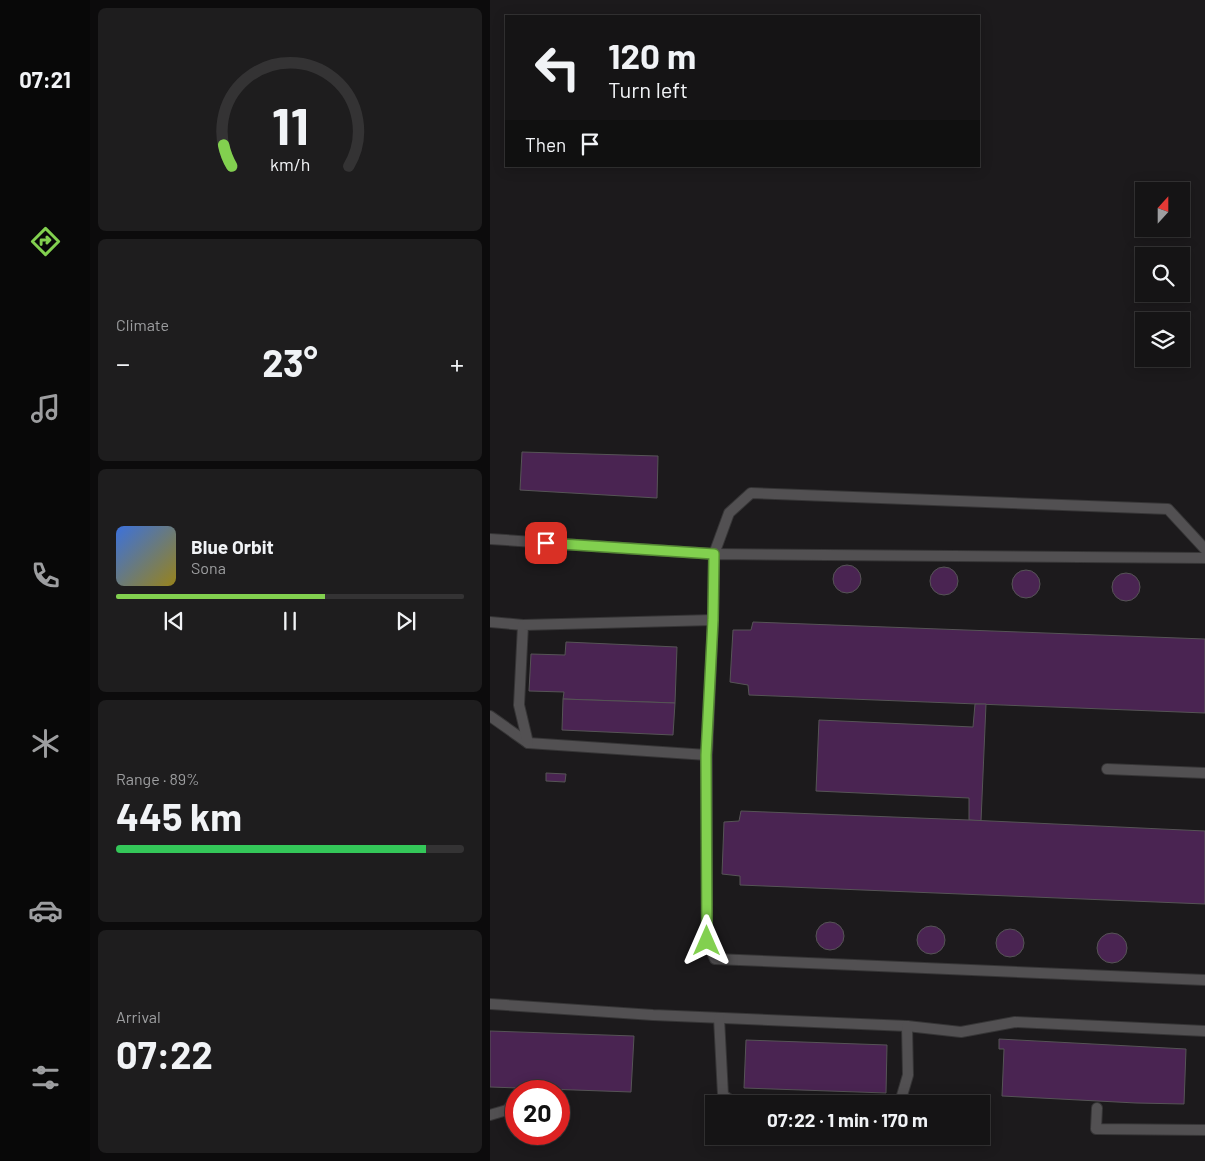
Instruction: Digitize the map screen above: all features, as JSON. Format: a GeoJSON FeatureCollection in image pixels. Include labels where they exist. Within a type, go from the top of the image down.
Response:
{"type":"FeatureCollection","features":[{"type":"Feature","properties":{"kind":"lane"},"geometry":{"type":"LineString","coordinates":[[1205,549],[1168,509],[751,493],[729,514],[714,554],[713,620],[706,755],[707,941],[715,959],[1205,980]]}},
{"type":"Feature","properties":{"kind":"lane"},"geometry":{"type":"LineString","coordinates":[[490,539],[714,554],[1205,558]]}},
{"type":"Feature","properties":{"kind":"lane"},"geometry":{"type":"LineString","coordinates":[[490,622],[523,625],[713,620]]}},
{"type":"Feature","properties":{"kind":"lane"},"geometry":{"type":"LineString","coordinates":[[523,625],[519,706],[528,743]]}},
{"type":"Feature","properties":{"kind":"lane"},"geometry":{"type":"LineString","coordinates":[[490,716],[528,743],[706,755]]}},
{"type":"Feature","properties":{"kind":"lane"},"geometry":{"type":"LineString","coordinates":[[1107,769],[1205,773]]}},
{"type":"Feature","properties":{"kind":"lane"},"geometry":{"type":"LineString","coordinates":[[490,1004],[653,1015],[907,1026],[961,1032],[1015,1022],[1205,1031]]}},
{"type":"Feature","properties":{"kind":"lane"},"geometry":{"type":"LineString","coordinates":[[719,1018],[723,1095]]}},
{"type":"Feature","properties":{"kind":"lane"},"geometry":{"type":"LineString","coordinates":[[902,1095],[908,1075],[907,1026]]}},
{"type":"Feature","properties":{"kind":"lane"},"geometry":{"type":"LineString","coordinates":[[1097,1108],[1096,1129],[1205,1130]]}},
{"type":"Feature","properties":{"kind":"lane"},"geometry":{"type":"LineString","coordinates":[[490,1115],[505,1111]]}},
{"type":"Feature","properties":{"kind":"building"},"geometry":{"type":"Polygon","coordinates":[[[522,452],[658,456],[657,498],[520,490],[522,452]]]}},
{"type":"Feature","properties":{"kind":"building"},"geometry":{"type":"Polygon","coordinates":[[[847,565],[857,569],[861,579],[857,589],[847,593],[837,589],[833,579],[837,569],[847,565]]]}},
{"type":"Feature","properties":{"kind":"building"},"geometry":{"type":"Polygon","coordinates":[[[944,567],[954,571],[958,581],[954,591],[944,595],[934,591],[930,581],[934,571],[944,567]]]}},
{"type":"Feature","properties":{"kind":"building"},"geometry":{"type":"Polygon","coordinates":[[[1026,570],[1036,574],[1040,584],[1036,594],[1026,598],[1016,594],[1012,584],[1016,574],[1026,570]]]}},
{"type":"Feature","properties":{"kind":"building"},"geometry":{"type":"Polygon","coordinates":[[[1126,573],[1136,577],[1140,587],[1136,597],[1126,601],[1116,597],[1112,587],[1116,577],[1126,573]]]}},
{"type":"Feature","properties":{"kind":"building"},"geometry":{"type":"Polygon","coordinates":[[[753,622],[1205,639],[1205,713],[749,695],[748,685],[730,682],[733,630],[751,630],[753,622]]]}},
{"type":"Feature","properties":{"kind":"building"},"geometry":{"type":"Polygon","coordinates":[[[566,642],[677,647],[675,703],[563,699],[564,692],[529,691],[531,654],[565,655],[566,642]]]}},
{"type":"Feature","properties":{"kind":"building"},"geometry":{"type":"Polygon","coordinates":[[[563,699],[675,703],[673,735],[562,730],[563,699]]]}},
{"type":"Feature","properties":{"kind":"building"},"geometry":{"type":"Polygon","coordinates":[[[975,704],[986,704],[981,821],[969,820],[969,798],[816,791],[819,720],[973,727],[975,704]]]}},
{"type":"Feature","properties":{"kind":"building"},"geometry":{"type":"Polygon","coordinates":[[[546,773],[566,774],[565,782],[546,781],[546,773]]]}},
{"type":"Feature","properties":{"kind":"building"},"geometry":{"type":"Polygon","coordinates":[[[741,811],[1205,831],[1205,904],[740,885],[740,876],[722,874],[724,822],[739,821],[741,811]]]}},
{"type":"Feature","properties":{"kind":"building"},"geometry":{"type":"Polygon","coordinates":[[[830,922],[840,926],[844,936],[840,946],[830,950],[820,946],[816,936],[820,926],[830,922]]]}},
{"type":"Feature","properties":{"kind":"building"},"geometry":{"type":"Polygon","coordinates":[[[931,926],[941,930],[945,940],[941,950],[931,954],[921,950],[917,940],[921,930],[931,926]]]}},
{"type":"Feature","properties":{"kind":"building"},"geometry":{"type":"Polygon","coordinates":[[[1010,929],[1020,933],[1024,943],[1020,953],[1010,957],[1000,953],[996,943],[1000,933],[1010,929]]]}},
{"type":"Feature","properties":{"kind":"building"},"geometry":{"type":"Polygon","coordinates":[[[1112,933],[1118,934],[1126,942],[1126,954],[1118,962],[1112,963],[1106,962],[1098,954],[1097,948],[1098,942],[1106,934],[1112,933]]]}},
{"type":"Feature","properties":{"kind":"building"},"geometry":{"type":"Polygon","coordinates":[[[490,1031],[634,1036],[631,1092],[570,1090],[570,1080],[505,1080],[505,1088],[490,1087],[490,1031]]]}},
{"type":"Feature","properties":{"kind":"building"},"geometry":{"type":"Polygon","coordinates":[[[999,1039],[1186,1049],[1184,1104],[1002,1096],[1004,1049],[999,1049],[999,1039]]]}},
{"type":"Feature","properties":{"kind":"building"},"geometry":{"type":"Polygon","coordinates":[[[746,1040],[887,1045],[886,1093],[744,1088],[746,1040]]]}},
{"type":"Feature","properties":{"kind":"route"},"geometry":{"type":"LineString","coordinates":[[546,543],[714,554],[713,620],[706,755],[707,941]]}}]}
